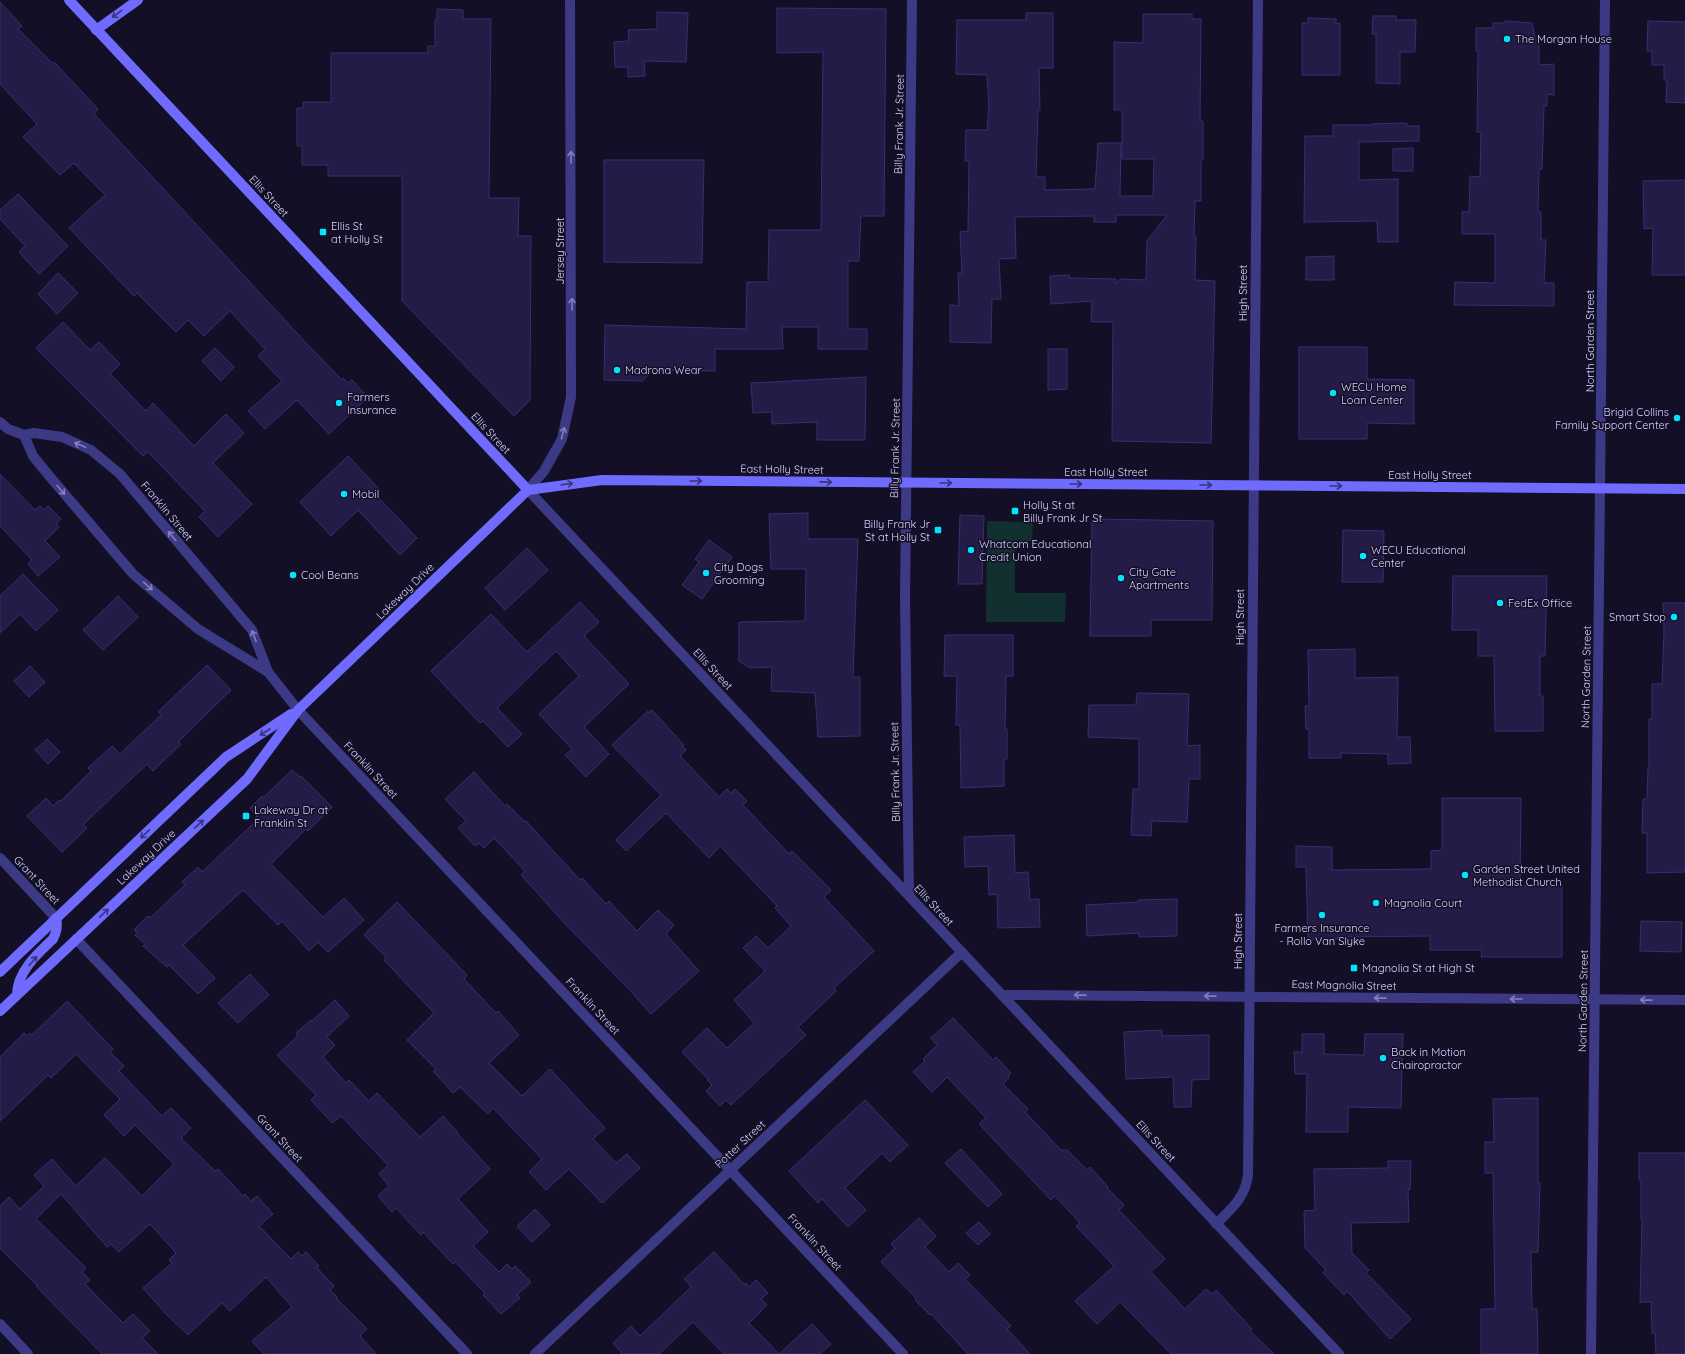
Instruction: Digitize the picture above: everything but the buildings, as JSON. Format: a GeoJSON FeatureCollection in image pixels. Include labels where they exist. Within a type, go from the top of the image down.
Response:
{"type":"FeatureCollection","features":[{"type":"Feature","properties":{"kind":"main road","name":"Ellis Street"},"geometry":{"type":"LineString","coordinates":[[69,0],[528,490]]}},
{"type":"Feature","properties":{"kind":"main road"},"geometry":{"type":"LineString","coordinates":[[96,30],[138,0]]}},
{"type":"Feature","properties":{"kind":"main road","name":"East Holly Street"},"geometry":{"type":"LineString","coordinates":[[528,490],[602,480],[1685,489]]}},
{"type":"Feature","properties":{"kind":"main road","name":"Lakeway Drive"},"geometry":{"type":"LineString","coordinates":[[0,1011],[247,779],[298,710],[528,490]]}},
{"type":"Feature","properties":{"kind":"main road","name":"Lakeway Drive"},"geometry":{"type":"LineString","coordinates":[[0,972],[226,757],[298,710]]}},
{"type":"Feature","properties":{"kind":"main road"},"geometry":{"type":"LineString","coordinates":[[17,995],[17,986],[20,977],[53,939],[58,924],[56,918]]}},
{"type":"Feature","properties":{"kind":"street","name":"Jersey Street"},"geometry":{"type":"LineString","coordinates":[[528,490],[544,471],[562,439],[571,397],[570,0]]}},
{"type":"Feature","properties":{"kind":"street","name":"Billy Frank Jr. Street"},"geometry":{"type":"LineString","coordinates":[[909,895],[905,597],[912,0]]}},
{"type":"Feature","properties":{"kind":"street","name":"High Street"},"geometry":{"type":"LineString","coordinates":[[1216,1224],[1239,1200],[1247,1184],[1258,0]]}},
{"type":"Feature","properties":{"kind":"street","name":"North Garden Street"},"geometry":{"type":"LineString","coordinates":[[1591,1354],[1605,0]]}},
{"type":"Feature","properties":{"kind":"street","name":"Franklin Street"},"geometry":{"type":"LineString","coordinates":[[0,422],[8,429],[24,435],[34,433],[62,437],[91,450],[120,474],[252,630],[268,672],[298,710],[903,1354]]}},
{"type":"Feature","properties":{"kind":"street","name":"Franklin Street"},"geometry":{"type":"LineString","coordinates":[[24,435],[33,456],[50,478],[133,574],[198,629],[268,672]]}},
{"type":"Feature","properties":{"kind":"street","name":"Ellis Street"},"geometry":{"type":"LineString","coordinates":[[528,490],[1339,1354]]}},
{"type":"Feature","properties":{"kind":"street","name":"Grant Street"},"geometry":{"type":"LineString","coordinates":[[0,858],[56,918]]}},
{"type":"Feature","properties":{"kind":"street","name":"Grant Street"},"geometry":{"type":"LineString","coordinates":[[76,939],[466,1354]]}},
{"type":"Feature","properties":{"kind":"street","name":"Potter Street"},"geometry":{"type":"LineString","coordinates":[[535,1354],[962,952]]}},
{"type":"Feature","properties":{"kind":"street","name":"East Magnolia Street"},"geometry":{"type":"LineString","coordinates":[[1002,995],[1685,1000]]}},
{"type":"Feature","properties":{"kind":"street"},"geometry":{"type":"LineString","coordinates":[[0,1324],[28,1354]]}},
{"type":"Feature","properties":{"kind":"green space"},"geometry":{"type":"Polygon","coordinates":[[[987,521],[1033,522],[1032,541],[1015,541],[1015,593],[1066,593],[1065,622],[986,622],[987,521]]]}},
{"type":"Feature","properties":{"kind":"place","name":"The Morgan House"},"geometry":{"type":"Point","coordinates":[1507,39]}},
{"type":"Feature","properties":{"kind":"place","name":"Ellis St at Holly St"},"geometry":{"type":"Point","coordinates":[323,232]}},
{"type":"Feature","properties":{"kind":"place","name":"Madrona Wear"},"geometry":{"type":"Point","coordinates":[617,370]}},
{"type":"Feature","properties":{"kind":"place","name":"WECU Home Loan Center"},"geometry":{"type":"Point","coordinates":[1333,393]}},
{"type":"Feature","properties":{"kind":"place","name":"Farmers Insurance"},"geometry":{"type":"Point","coordinates":[339,403]}},
{"type":"Feature","properties":{"kind":"place","name":"Brigid Collins Family Support Center"},"geometry":{"type":"Point","coordinates":[1677,418]}},
{"type":"Feature","properties":{"kind":"place","name":"Mobil"},"geometry":{"type":"Point","coordinates":[344,494]}},
{"type":"Feature","properties":{"kind":"place","name":"Holly St at Billy Frank Jr St"},"geometry":{"type":"Point","coordinates":[1015,511]}},
{"type":"Feature","properties":{"kind":"place","name":"Billy Frank Jr St at Holly St"},"geometry":{"type":"Point","coordinates":[938,530]}},
{"type":"Feature","properties":{"kind":"place","name":"Whatcom Educational Credit Union"},"geometry":{"type":"Point","coordinates":[971,550]}},
{"type":"Feature","properties":{"kind":"place","name":"WECU Educational Center"},"geometry":{"type":"Point","coordinates":[1363,556]}},
{"type":"Feature","properties":{"kind":"place","name":"City Dogs Grooming"},"geometry":{"type":"Point","coordinates":[706,573]}},
{"type":"Feature","properties":{"kind":"place","name":"Cool Beans"},"geometry":{"type":"Point","coordinates":[293,575]}},
{"type":"Feature","properties":{"kind":"place","name":"City Gate Apartments"},"geometry":{"type":"Point","coordinates":[1121,578]}},
{"type":"Feature","properties":{"kind":"place","name":"FedEx Office"},"geometry":{"type":"Point","coordinates":[1500,603]}},
{"type":"Feature","properties":{"kind":"place","name":"Smart Stop"},"geometry":{"type":"Point","coordinates":[1674,617]}},
{"type":"Feature","properties":{"kind":"place","name":"Lakeway Dr at Franklin St"},"geometry":{"type":"Point","coordinates":[246,816]}},
{"type":"Feature","properties":{"kind":"place","name":"Garden Street United Methodist Church"},"geometry":{"type":"Point","coordinates":[1465,875]}},
{"type":"Feature","properties":{"kind":"place","name":"Magnolia Court"},"geometry":{"type":"Point","coordinates":[1376,903]}},
{"type":"Feature","properties":{"kind":"place","name":"Farmers Insurance - Rollo Van Slyke"},"geometry":{"type":"Point","coordinates":[1322,915]}},
{"type":"Feature","properties":{"kind":"place","name":"Magnolia St at High St"},"geometry":{"type":"Point","coordinates":[1354,968]}},
{"type":"Feature","properties":{"kind":"place","name":"Back in Motion Chairopractor"},"geometry":{"type":"Point","coordinates":[1383,1058]}}]}
